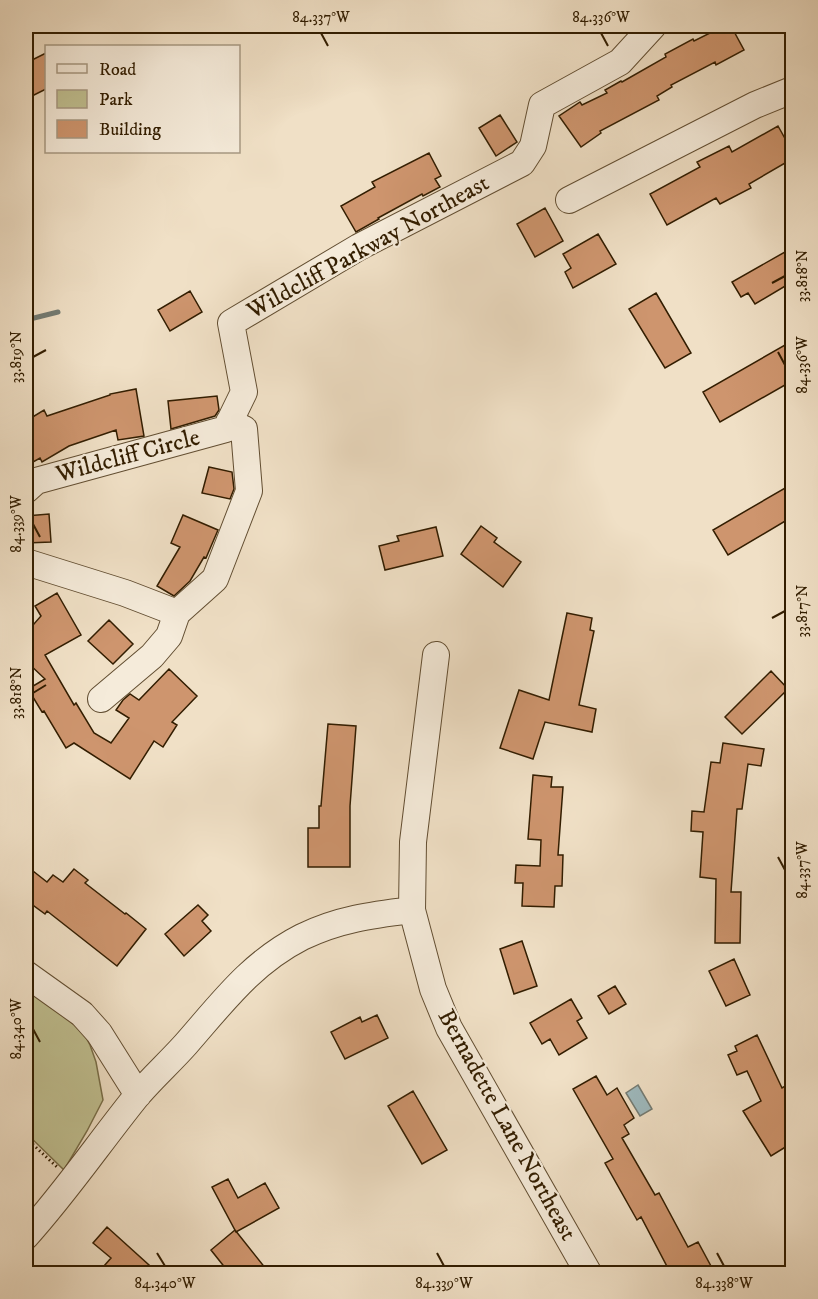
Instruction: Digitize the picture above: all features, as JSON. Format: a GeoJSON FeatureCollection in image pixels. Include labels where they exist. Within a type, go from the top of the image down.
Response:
{"type":"FeatureCollection","features":[{"type":"Feature","properties":{"kind":"street","name":"Wildcliff Parkway Northeast"},"geometry":{"type":"LineString","coordinates":[[229,422],[244,392],[231,323],[359,247],[522,163],[533,146],[542,105],[620,62],[653,26]]}},
{"type":"Feature","properties":{"kind":"street"},"geometry":{"type":"LineString","coordinates":[[569,200],[756,105],[792,90]]}},
{"type":"Feature","properties":{"kind":"street","name":"Wildcliff Circle"},"geometry":{"type":"LineString","coordinates":[[26,490],[36,481],[226,429],[229,422]]}},
{"type":"Feature","properties":{"kind":"street"},"geometry":{"type":"LineString","coordinates":[[101,699],[152,656],[169,636],[177,613],[215,579],[249,491],[244,429],[229,422]]}},
{"type":"Feature","properties":{"kind":"street"},"geometry":{"type":"LineString","coordinates":[[26,562],[125,593],[177,613]]}},
{"type":"Feature","properties":{"kind":"street","name":"Bernadette Lane Northeast"},"geometry":{"type":"LineString","coordinates":[[436,655],[413,842],[412,910],[433,989],[449,1028],[590,1274]]}},
{"type":"Feature","properties":{"kind":"street"},"geometry":{"type":"LineString","coordinates":[[26,1236],[138,1095],[249,974],[301,938],[330,925],[361,917],[412,910]]}},
{"type":"Feature","properties":{"kind":"street"},"geometry":{"type":"LineString","coordinates":[[26,974],[82,1014],[116,1059],[138,1095]]}},
{"type":"Feature","properties":{"kind":"path"},"geometry":{"type":"LineString","coordinates":[[26,1138],[71,1180]]}},
{"type":"Feature","properties":{"kind":"green space"},"geometry":{"type":"Polygon","coordinates":[[[26,986],[84,1034],[96,1062],[103,1100],[64,1170],[26,1133],[26,986]]]}},
{"type":"Feature","properties":{"kind":"water"},"geometry":{"type":"Polygon","coordinates":[[[638,1085],[652,1109],[640,1116],[626,1093],[638,1085]]]}},
{"type":"Feature","properties":{"kind":"building"},"geometry":{"type":"Polygon","coordinates":[[[724,26],[731,26],[744,50],[671,85],[672,87],[657,96],[659,100],[600,131],[601,133],[581,147],[559,116],[580,102],[582,105],[607,93],[605,90],[666,57],[665,54],[724,26]]]}},
{"type":"Feature","properties":{"kind":"building"},"geometry":{"type":"Polygon","coordinates":[[[45,54],[45,90],[26,99],[26,63],[45,54]]]}},
{"type":"Feature","properties":{"kind":"building"},"geometry":{"type":"Polygon","coordinates":[[[500,115],[517,142],[496,156],[479,128],[500,115]]]}},
{"type":"Feature","properties":{"kind":"building"},"geometry":{"type":"Polygon","coordinates":[[[778,126],[792,151],[792,159],[749,184],[751,188],[720,204],[716,198],[667,225],[650,194],[700,167],[697,162],[729,146],[732,152],[778,126]]]}},
{"type":"Feature","properties":{"kind":"building"},"geometry":{"type":"Polygon","coordinates":[[[429,153],[441,176],[435,179],[440,187],[423,196],[422,194],[356,232],[341,206],[375,187],[372,182],[429,153]]]}},
{"type":"Feature","properties":{"kind":"building"},"geometry":{"type":"Polygon","coordinates":[[[545,208],[563,241],[535,257],[517,224],[545,208]]]}},
{"type":"Feature","properties":{"kind":"building"},"geometry":{"type":"Polygon","coordinates":[[[598,234],[616,264],[573,288],[565,272],[571,268],[563,254],[598,234]]]}},
{"type":"Feature","properties":{"kind":"building"},"geometry":{"type":"Polygon","coordinates":[[[792,248],[792,282],[755,304],[748,293],[741,297],[732,282],[792,248]]]}},
{"type":"Feature","properties":{"kind":"building"},"geometry":{"type":"Polygon","coordinates":[[[190,291],[202,312],[170,331],[158,310],[190,291]]]}},
{"type":"Feature","properties":{"kind":"building"},"geometry":{"type":"Polygon","coordinates":[[[656,293],[691,353],[665,368],[629,309],[656,293]]]}},
{"type":"Feature","properties":{"kind":"building"},"geometry":{"type":"Polygon","coordinates":[[[792,341],[792,381],[720,422],[703,392],[792,341]]]}},
{"type":"Feature","properties":{"kind":"building"},"geometry":{"type":"Polygon","coordinates":[[[136,389],[144,436],[118,440],[116,430],[69,446],[42,462],[40,458],[26,466],[26,421],[44,410],[47,416],[110,394],[136,389]]]}},
{"type":"Feature","properties":{"kind":"building"},"geometry":{"type":"Polygon","coordinates":[[[217,396],[219,410],[215,416],[171,429],[168,401],[217,396]]]}},
{"type":"Feature","properties":{"kind":"building"},"geometry":{"type":"Polygon","coordinates":[[[209,467],[232,472],[234,489],[230,499],[202,493],[209,467]]]}},
{"type":"Feature","properties":{"kind":"building"},"geometry":{"type":"Polygon","coordinates":[[[792,484],[792,517],[728,555],[713,530],[792,484]]]}},
{"type":"Feature","properties":{"kind":"building"},"geometry":{"type":"Polygon","coordinates":[[[49,514],[51,542],[26,543],[26,516],[49,514]]]}},
{"type":"Feature","properties":{"kind":"building"},"geometry":{"type":"Polygon","coordinates":[[[183,515],[218,530],[206,558],[204,557],[190,581],[174,596],[157,586],[180,547],[171,543],[183,515]]]}},
{"type":"Feature","properties":{"kind":"building"},"geometry":{"type":"Polygon","coordinates":[[[481,526],[497,538],[494,542],[521,562],[503,587],[461,554],[481,526]]]}},
{"type":"Feature","properties":{"kind":"building"},"geometry":{"type":"Polygon","coordinates":[[[436,527],[443,556],[385,570],[379,546],[399,541],[397,536],[436,527]]]}},
{"type":"Feature","properties":{"kind":"building"},"geometry":{"type":"Polygon","coordinates":[[[57,593],[81,635],[45,655],[74,705],[76,703],[94,733],[111,743],[129,718],[116,710],[123,700],[130,694],[139,700],[169,669],[197,696],[172,722],[177,725],[163,747],[154,741],[130,779],[74,743],[66,748],[28,689],[45,679],[26,661],[26,633],[41,616],[35,606],[57,593]]]}},
{"type":"Feature","properties":{"kind":"building"},"geometry":{"type":"Polygon","coordinates":[[[567,613],[592,618],[590,630],[594,631],[579,705],[596,709],[592,732],[545,722],[533,759],[500,748],[519,690],[549,700],[567,613]]]}},
{"type":"Feature","properties":{"kind":"building"},"geometry":{"type":"Polygon","coordinates":[[[109,620],[133,644],[113,664],[88,641],[109,620]]]}},
{"type":"Feature","properties":{"kind":"building"},"geometry":{"type":"Polygon","coordinates":[[[771,671],[788,689],[742,734],[725,717],[771,671]]]}},
{"type":"Feature","properties":{"kind":"building"},"geometry":{"type":"Polygon","coordinates":[[[328,724],[356,726],[350,806],[350,867],[308,867],[308,828],[319,828],[319,806],[321,806],[328,724]]]}},
{"type":"Feature","properties":{"kind":"building"},"geometry":{"type":"Polygon","coordinates":[[[723,743],[764,749],[761,766],[748,764],[742,809],[737,809],[731,892],[741,892],[740,943],[715,943],[716,879],[700,877],[703,832],[691,831],[692,811],[704,812],[711,762],[720,763],[723,743]]]}},
{"type":"Feature","properties":{"kind":"building"},"geometry":{"type":"Polygon","coordinates":[[[533,775],[552,777],[551,787],[563,787],[558,855],[563,855],[562,886],[555,886],[554,907],[522,906],[523,883],[515,883],[516,865],[540,866],[541,840],[528,839],[533,775]]]}},
{"type":"Feature","properties":{"kind":"building"},"geometry":{"type":"Polygon","coordinates":[[[74,869],[88,880],[85,883],[146,929],[117,966],[47,911],[45,914],[26,900],[26,881],[33,871],[47,882],[53,875],[63,882],[74,869]]]}},
{"type":"Feature","properties":{"kind":"building"},"geometry":{"type":"Polygon","coordinates":[[[198,905],[208,915],[202,921],[211,931],[184,956],[165,934],[198,905]]]}},
{"type":"Feature","properties":{"kind":"building"},"geometry":{"type":"Polygon","coordinates":[[[522,941],[537,986],[514,994],[500,949],[522,941]]]}},
{"type":"Feature","properties":{"kind":"building"},"geometry":{"type":"Polygon","coordinates":[[[734,959],[750,995],[726,1006],[709,971],[734,959]]]}},
{"type":"Feature","properties":{"kind":"building"},"geometry":{"type":"Polygon","coordinates":[[[615,986],[626,1004],[609,1014],[598,996],[615,986]]]}},
{"type":"Feature","properties":{"kind":"building"},"geometry":{"type":"Polygon","coordinates":[[[571,999],[582,1018],[577,1021],[587,1038],[559,1055],[550,1039],[542,1044],[530,1023],[571,999]]]}},
{"type":"Feature","properties":{"kind":"building"},"geometry":{"type":"Polygon","coordinates":[[[377,1015],[388,1038],[345,1059],[331,1032],[360,1017],[362,1022],[377,1015]]]}},
{"type":"Feature","properties":{"kind":"building"},"geometry":{"type":"Polygon","coordinates":[[[757,1035],[782,1088],[792,1082],[792,1143],[771,1156],[743,1111],[761,1101],[747,1071],[737,1075],[728,1055],[737,1051],[735,1046],[757,1035]]]}},
{"type":"Feature","properties":{"kind":"building"},"geometry":{"type":"Polygon","coordinates":[[[596,1076],[607,1095],[617,1088],[634,1118],[624,1125],[629,1134],[622,1138],[655,1195],[659,1193],[688,1247],[698,1242],[712,1268],[701,1274],[671,1274],[641,1217],[637,1220],[605,1163],[613,1159],[573,1089],[596,1076]]]}},
{"type":"Feature","properties":{"kind":"building"},"geometry":{"type":"Polygon","coordinates":[[[413,1091],[447,1150],[422,1164],[388,1106],[413,1091]]]}},
{"type":"Feature","properties":{"kind":"building"},"geometry":{"type":"Polygon","coordinates":[[[228,1179],[238,1198],[265,1183],[279,1208],[236,1232],[212,1187],[228,1179]]]}},
{"type":"Feature","properties":{"kind":"building"},"geometry":{"type":"Polygon","coordinates":[[[107,1227],[159,1274],[97,1274],[111,1258],[93,1243],[107,1227]]]}},
{"type":"Feature","properties":{"kind":"building"},"geometry":{"type":"Polygon","coordinates":[[[235,1230],[270,1274],[230,1274],[211,1250],[235,1230]]]}},
{"type":"Feature","properties":{"kind":"waterway"},"geometry":{"type":"LineString","coordinates":[[26,320],[58,312]]}}]}
